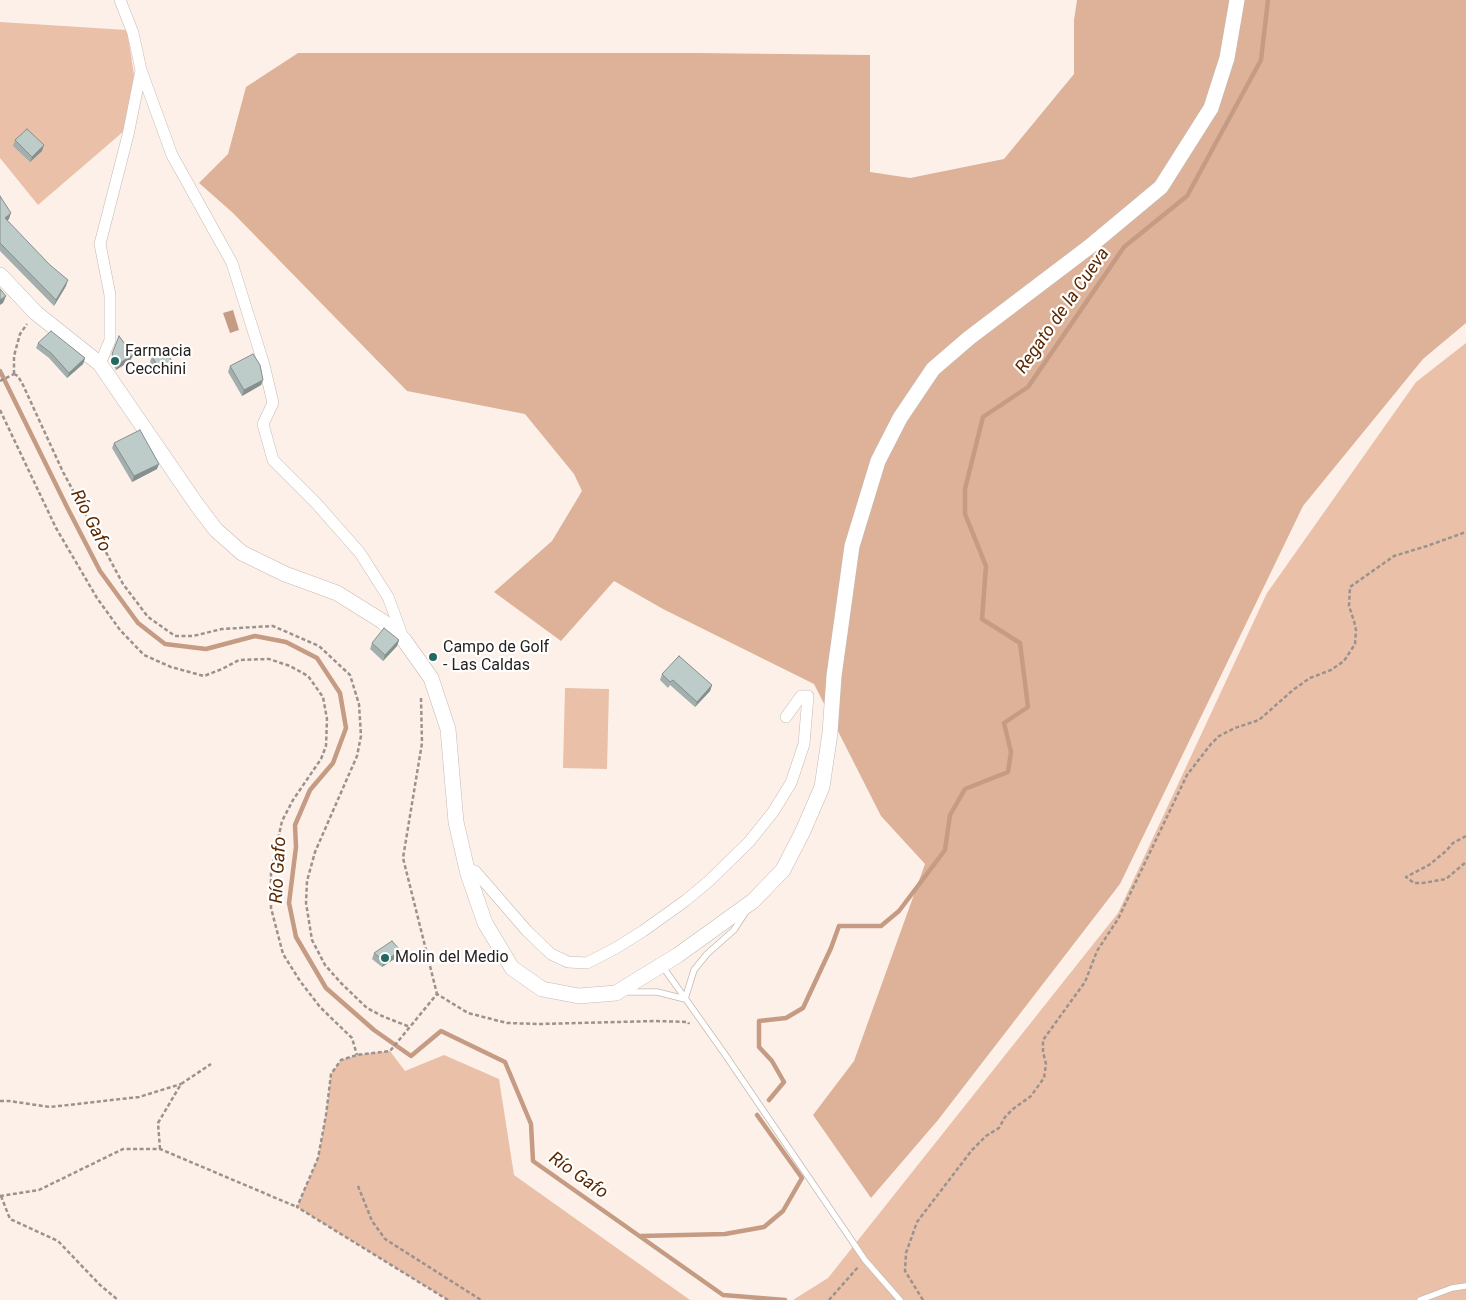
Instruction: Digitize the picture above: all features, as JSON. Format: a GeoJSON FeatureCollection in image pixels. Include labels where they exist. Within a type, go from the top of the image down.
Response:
{"type":"FeatureCollection","features":[{"type":"Feature","properties":{"kind":"street"},"geometry":{"type":"LineString","coordinates":[[120,0],[133,33],[141,70],[172,155],[232,263],[264,365],[272,403],[263,424],[273,460],[316,503],[360,553],[388,596],[404,640]]}},
{"type":"Feature","properties":{"kind":"street"},"geometry":{"type":"LineString","coordinates":[[0,276],[36,312],[100,364],[216,530],[242,553],[285,574],[337,593],[382,620],[404,640],[431,678],[448,729],[456,822],[467,869],[485,922],[512,968],[542,989],[579,996],[616,993],[678,955],[753,901],[783,870],[804,831],[822,787],[830,733],[834,676],[852,546],[878,461],[900,418],[934,369],[962,344],[1088,247],[1161,187],[1210,108],[1227,58],[1237,0]]}},
{"type":"Feature","properties":{"kind":"street"},"geometry":{"type":"LineString","coordinates":[[100,364],[110,340],[110,295],[100,244],[128,135],[141,70]]}},
{"type":"Feature","properties":{"kind":"street"},"geometry":{"type":"LineString","coordinates":[[467,869],[475,872],[527,931],[551,954],[568,962],[587,963],[644,931],[685,901],[709,882],[749,842],[773,812],[791,783],[804,744],[808,696],[800,696],[786,717]]}},
{"type":"Feature","properties":{"kind":"lane"},"geometry":{"type":"LineString","coordinates":[[685,999],[694,970],[707,954],[734,930],[753,901]]}},
{"type":"Feature","properties":{"kind":"lane"},"geometry":{"type":"LineString","coordinates":[[662,965],[865,1260],[900,1300]]}},
{"type":"Feature","properties":{"kind":"lane"},"geometry":{"type":"LineString","coordinates":[[616,993],[657,992],[685,999]]}},
{"type":"Feature","properties":{"kind":"lane"},"geometry":{"type":"LineString","coordinates":[[1420,1300],[1452,1288],[1466,1286]]}},
{"type":"Feature","properties":{"kind":"path"},"geometry":{"type":"LineString","coordinates":[[14,374],[14,356],[20,334],[36,312]]}},
{"type":"Feature","properties":{"kind":"path"},"geometry":{"type":"LineString","coordinates":[[0,381],[14,374]]}},
{"type":"Feature","properties":{"kind":"path"},"geometry":{"type":"LineString","coordinates":[[14,374],[18,376],[23,385],[63,472],[123,584],[148,617],[175,636],[192,636],[222,628],[273,626],[319,646],[350,675],[360,704],[361,736],[357,756],[314,852],[307,881],[306,903],[312,940],[330,971],[367,1008],[410,1027]]}},
{"type":"Feature","properties":{"kind":"path"},"geometry":{"type":"LineString","coordinates":[[0,410],[56,528],[92,590],[120,630],[144,655],[171,667],[204,676],[239,660],[269,659],[290,666],[308,676],[324,697],[327,719],[326,746],[321,759],[293,800],[282,822],[271,872],[271,908],[283,954],[300,981],[320,1007],[352,1038],[357,1055]]}},
{"type":"Feature","properties":{"kind":"path"},"geometry":{"type":"LineString","coordinates":[[923,1300],[905,1270],[906,1252],[917,1222],[972,1150],[986,1136],[999,1128],[1013,1109],[1031,1096],[1044,1078],[1046,1064],[1043,1040],[1084,982],[1097,951],[1122,911],[1187,775],[1210,744],[1219,736],[1259,720],[1293,690],[1310,678],[1332,670],[1344,661],[1355,644],[1356,630],[1349,606],[1350,587],[1394,556],[1466,532]]}},
{"type":"Feature","properties":{"kind":"path"},"geometry":{"type":"LineString","coordinates":[[421,697],[422,743],[403,858],[437,994],[468,1013],[507,1023],[688,1022],[694,1030]]}},
{"type":"Feature","properties":{"kind":"path"},"geometry":{"type":"LineString","coordinates":[[1466,836],[1453,843],[1446,852],[1429,865],[1406,877],[1414,883],[1423,884],[1446,879],[1466,862]]}},
{"type":"Feature","properties":{"kind":"path"},"geometry":{"type":"LineString","coordinates":[[297,1207],[318,1158],[332,1074],[341,1060],[357,1055],[390,1051],[437,994]]}},
{"type":"Feature","properties":{"kind":"path"},"geometry":{"type":"LineString","coordinates":[[0,1101],[50,1107],[139,1097],[181,1084],[211,1064]]}},
{"type":"Feature","properties":{"kind":"path"},"geometry":{"type":"LineString","coordinates":[[160,1149],[158,1123],[181,1084]]}},
{"type":"Feature","properties":{"kind":"path"},"geometry":{"type":"LineString","coordinates":[[118,1300],[100,1285],[58,1241],[10,1219],[0,1196],[39,1190],[124,1150],[160,1149],[297,1207],[448,1300]]}},
{"type":"Feature","properties":{"kind":"path"},"geometry":{"type":"LineString","coordinates":[[358,1186],[372,1221],[385,1238],[481,1300]]}},
{"type":"Feature","properties":{"kind":"path"},"geometry":{"type":"LineString","coordinates":[[828,1300],[865,1260]]}},
{"type":"Feature","properties":{"kind":"shaded area"},"geometry":{"type":"Polygon","coordinates":[[[1077,0],[1466,0],[1466,323],[1423,359],[1303,506],[1120,884],[938,1120],[871,1198],[813,1115],[854,1061],[925,864],[881,816],[814,684],[663,609],[614,581],[561,641],[494,592],[552,541],[582,491],[574,474],[525,414],[407,391],[233,213],[199,183],[228,154],[246,87],[298,53],[870,55],[870,172],[910,178],[1004,159],[1074,74],[1074,20],[1077,0]]]}},
{"type":"Feature","properties":{"kind":"shaded area"},"geometry":{"type":"Polygon","coordinates":[[[0,22],[127,30],[134,75],[124,131],[38,205],[0,158],[0,22]]]}},
{"type":"Feature","properties":{"kind":"shaded area"},"geometry":{"type":"Polygon","coordinates":[[[233,310],[239,330],[230,333],[223,313],[233,310]]]}},
{"type":"Feature","properties":{"kind":"shaded area"},"geometry":{"type":"Polygon","coordinates":[[[1466,343],[1466,1300],[793,1300],[828,1278],[1118,913],[1267,593],[1416,382],[1466,343]]]}},
{"type":"Feature","properties":{"kind":"shaded area"},"geometry":{"type":"Polygon","coordinates":[[[565,688],[609,689],[607,769],[563,768],[565,688]]]}},
{"type":"Feature","properties":{"kind":"shaded area"},"geometry":{"type":"Polygon","coordinates":[[[390,1051],[405,1071],[444,1055],[499,1079],[514,1175],[690,1300],[448,1300],[297,1207],[318,1158],[331,1074],[341,1060],[357,1055],[390,1051]]]}},
{"type":"Feature","properties":{"kind":"building"},"geometry":{"type":"Polygon","coordinates":[[[27,129],[44,145],[32,157],[15,140],[27,129]]]}},
{"type":"Feature","properties":{"kind":"building"},"geometry":{"type":"Polygon","coordinates":[[[0,196],[11,213],[5,218],[50,265],[68,280],[56,300],[0,243],[0,196]]]}},
{"type":"Feature","properties":{"kind":"building"},"geometry":{"type":"Polygon","coordinates":[[[0,289],[6,296],[0,300],[0,289]]]}},
{"type":"Feature","properties":{"kind":"building"},"geometry":{"type":"Polygon","coordinates":[[[51,331],[85,358],[69,373],[51,353],[38,343],[51,331]]]}},
{"type":"Feature","properties":{"kind":"building"},"geometry":{"type":"Polygon","coordinates":[[[119,336],[133,355],[118,364],[112,354],[119,336]]]}},
{"type":"Feature","properties":{"kind":"building"},"geometry":{"type":"Polygon","coordinates":[[[165,349],[173,363],[160,371],[152,356],[165,349]]]}},
{"type":"Feature","properties":{"kind":"building"},"geometry":{"type":"Polygon","coordinates":[[[253,354],[260,365],[263,380],[244,390],[230,366],[253,354]]]}},
{"type":"Feature","properties":{"kind":"building"},"geometry":{"type":"Polygon","coordinates":[[[140,430],[159,464],[134,476],[114,443],[140,430]]]}},
{"type":"Feature","properties":{"kind":"building"},"geometry":{"type":"Polygon","coordinates":[[[384,628],[399,640],[385,655],[372,643],[384,628]]]}},
{"type":"Feature","properties":{"kind":"building"},"geometry":{"type":"Polygon","coordinates":[[[679,656],[712,685],[697,702],[673,680],[670,682],[662,674],[679,656]]]}},
{"type":"Feature","properties":{"kind":"building"},"geometry":{"type":"Polygon","coordinates":[[[392,941],[401,951],[384,961],[374,953],[392,941]]]}},
{"type":"Feature","properties":{"kind":"waterway","name":"Regato de la Cueva"},"geometry":{"type":"LineString","coordinates":[[769,1100],[784,1082],[772,1061],[759,1047],[759,1021],[786,1018],[803,1008],[831,948],[839,926],[881,926],[899,911],[945,850],[950,815],[965,789],[1008,772],[1011,752],[1004,723],[1028,707],[1020,643],[982,619],[986,566],[965,514],[965,489],[983,417],[1028,387],[1124,247],[1187,196],[1261,60],[1268,0]]}},
{"type":"Feature","properties":{"kind":"waterway","name":"Río Gafo"},"geometry":{"type":"LineString","coordinates":[[0,371],[100,571],[138,623],[165,644],[206,649],[255,636],[286,642],[317,658],[340,693],[346,728],[333,763],[310,790],[295,825],[296,847],[289,903],[296,937],[326,988],[374,1030],[411,1056],[441,1031],[505,1062],[531,1124],[533,1161],[723,1295],[785,1300]]}},
{"type":"Feature","properties":{"kind":"waterway","name":"Regato de la Cueva"},"geometry":{"type":"LineString","coordinates":[[641,1236],[725,1234],[764,1227],[783,1211],[802,1178],[757,1115]]}},
{"type":"Feature","properties":{"kind":"place","name":"Farmacia Cecchini"},"geometry":{"type":"Point","coordinates":[115,361]}},
{"type":"Feature","properties":{"kind":"place","name":"Campo de Golf - Las Caldas"},"geometry":{"type":"Point","coordinates":[433,657]}},
{"type":"Feature","properties":{"kind":"place","name":"Molin del Medio"},"geometry":{"type":"Point","coordinates":[385,958]}}]}
